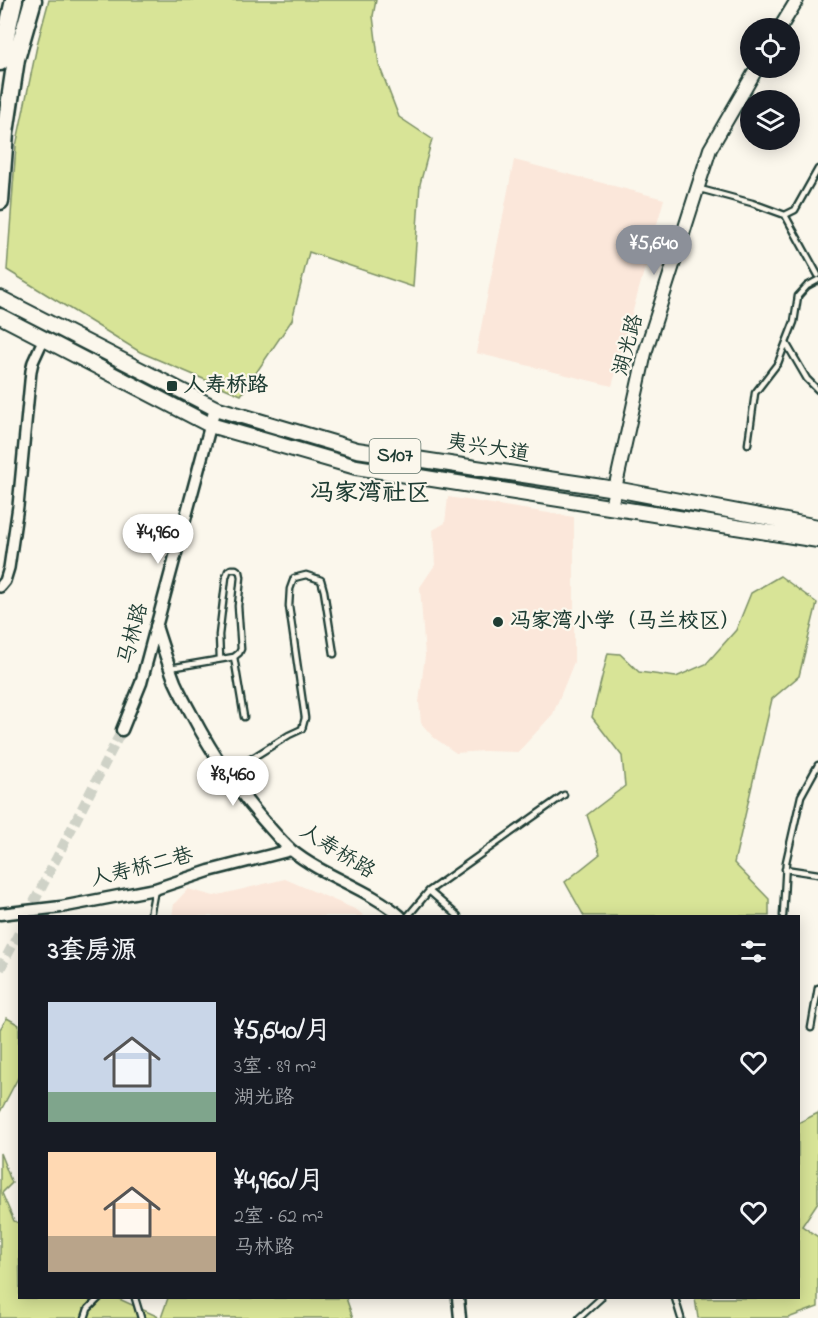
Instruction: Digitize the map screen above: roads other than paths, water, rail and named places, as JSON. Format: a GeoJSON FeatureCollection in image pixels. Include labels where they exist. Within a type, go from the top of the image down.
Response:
{"type":"FeatureCollection","features":[{"type":"Feature","properties":{"kind":"highway"},"geometry":{"type":"LineString","coordinates":[[0,62],[14,0]]}},
{"type":"Feature","properties":{"kind":"highway"},"geometry":{"type":"LineString","coordinates":[[0,198],[5,132],[16,59],[33,0]]}},
{"type":"Feature","properties":{"kind":"main road"},"geometry":{"type":"LineString","coordinates":[[786,18],[797,0]]}},
{"type":"Feature","properties":{"kind":"main road","name":"湖光路"},"geometry":{"type":"LineString","coordinates":[[611,507],[645,353],[710,149],[751,78]]}},
{"type":"Feature","properties":{"kind":"main road","name":"夷兴大道"},"geometry":{"type":"LineString","coordinates":[[0,298],[215,408],[357,450],[615,489],[818,527]]}},
{"type":"Feature","properties":{"kind":"main road","name":"夷兴大道"},"geometry":{"type":"LineString","coordinates":[[0,316],[210,425],[356,467],[818,540]]}},
{"type":"Feature","properties":{"kind":"street"},"geometry":{"type":"LineString","coordinates":[[0,587],[5,581],[9,568],[18,506],[31,371],[44,338]]}},
{"type":"Feature","properties":{"kind":"street","name":"马林路"},"geometry":{"type":"LineString","coordinates":[[122,730],[141,683],[215,408]]}},
{"type":"Feature","properties":{"kind":"street","name":"人寿桥路"},"geometry":{"type":"LineString","coordinates":[[156,626],[176,684],[204,737],[246,801],[291,850],[314,866],[384,904],[399,915]]}},
{"type":"Feature","properties":{"kind":"street","name":"人寿桥二巷"},"geometry":{"type":"LineString","coordinates":[[0,914],[61,907],[155,889],[209,871],[291,850]]}},
{"type":"Feature","properties":{"kind":"street"},"geometry":{"type":"LineString","coordinates":[[458,1299],[460,1318]]}},
{"type":"Feature","properties":{"kind":"lane"},"geometry":{"type":"LineString","coordinates":[[785,215],[795,210],[818,169]]}},
{"type":"Feature","properties":{"kind":"lane"},"geometry":{"type":"LineString","coordinates":[[698,188],[785,215],[818,274]]}},
{"type":"Feature","properties":{"kind":"lane"},"geometry":{"type":"LineString","coordinates":[[748,444],[755,393],[778,363],[794,322],[798,296],[807,286],[818,280]]}},
{"type":"Feature","properties":{"kind":"lane"},"geometry":{"type":"LineString","coordinates":[[786,343],[807,379],[818,390]]}},
{"type":"Feature","properties":{"kind":"lane"},"geometry":{"type":"LineString","coordinates":[[170,668],[234,657],[242,649],[238,606],[241,577],[240,572],[236,569],[228,571],[226,577],[219,635],[220,659]]}},
{"type":"Feature","properties":{"kind":"lane"},"geometry":{"type":"LineString","coordinates":[[227,774],[302,729],[305,718],[289,606],[290,589],[294,578],[306,575],[321,580],[334,654]]}},
{"type":"Feature","properties":{"kind":"lane"},"geometry":{"type":"LineString","coordinates":[[234,657],[244,717]]}},
{"type":"Feature","properties":{"kind":"lane"},"geometry":{"type":"LineString","coordinates":[[783,915],[785,869],[801,796],[817,768]]}},
{"type":"Feature","properties":{"kind":"lane"},"geometry":{"type":"LineString","coordinates":[[409,915],[429,891],[564,795]]}},
{"type":"Feature","properties":{"kind":"lane"},"geometry":{"type":"LineString","coordinates":[[785,869],[818,874]]}},
{"type":"Feature","properties":{"kind":"lane"},"geometry":{"type":"LineString","coordinates":[[150,915],[155,889]]}},
{"type":"Feature","properties":{"kind":"lane"},"geometry":{"type":"LineString","coordinates":[[429,891],[457,915]]}},
{"type":"Feature","properties":{"kind":"lane"},"geometry":{"type":"LineString","coordinates":[[811,1028],[818,988]]}},
{"type":"Feature","properties":{"kind":"lane"},"geometry":{"type":"LineString","coordinates":[[85,1318],[88,1309],[98,1299]]}},
{"type":"Feature","properties":{"kind":"lane"},"geometry":{"type":"LineString","coordinates":[[135,1299],[141,1318]]}},
{"type":"Feature","properties":{"kind":"lane"},"geometry":{"type":"LineString","coordinates":[[579,1318],[600,1299]]}},
{"type":"Feature","properties":{"kind":"lane"},"geometry":{"type":"LineString","coordinates":[[675,1299],[681,1318]]}},
{"type":"Feature","properties":{"kind":"tunnel"},"geometry":{"type":"LineString","coordinates":[[28,915],[122,730]]}},
{"type":"Feature","properties":{"kind":"tunnel"},"geometry":{"type":"LineString","coordinates":[[0,969],[18,935]]}},
{"type":"Feature","properties":{"kind":"place","name":"人寿桥路"},"geometry":{"type":"Point","coordinates":[172,386]}},
{"type":"Feature","properties":{"kind":"place","name":"冯家湾小学（马兰校区）"},"geometry":{"type":"Point","coordinates":[498,622]}},
{"type":"Feature","properties":{"kind":"district","name":"冯家湾社区"},"geometry":{"type":"Point","coordinates":[370,494]}}]}
